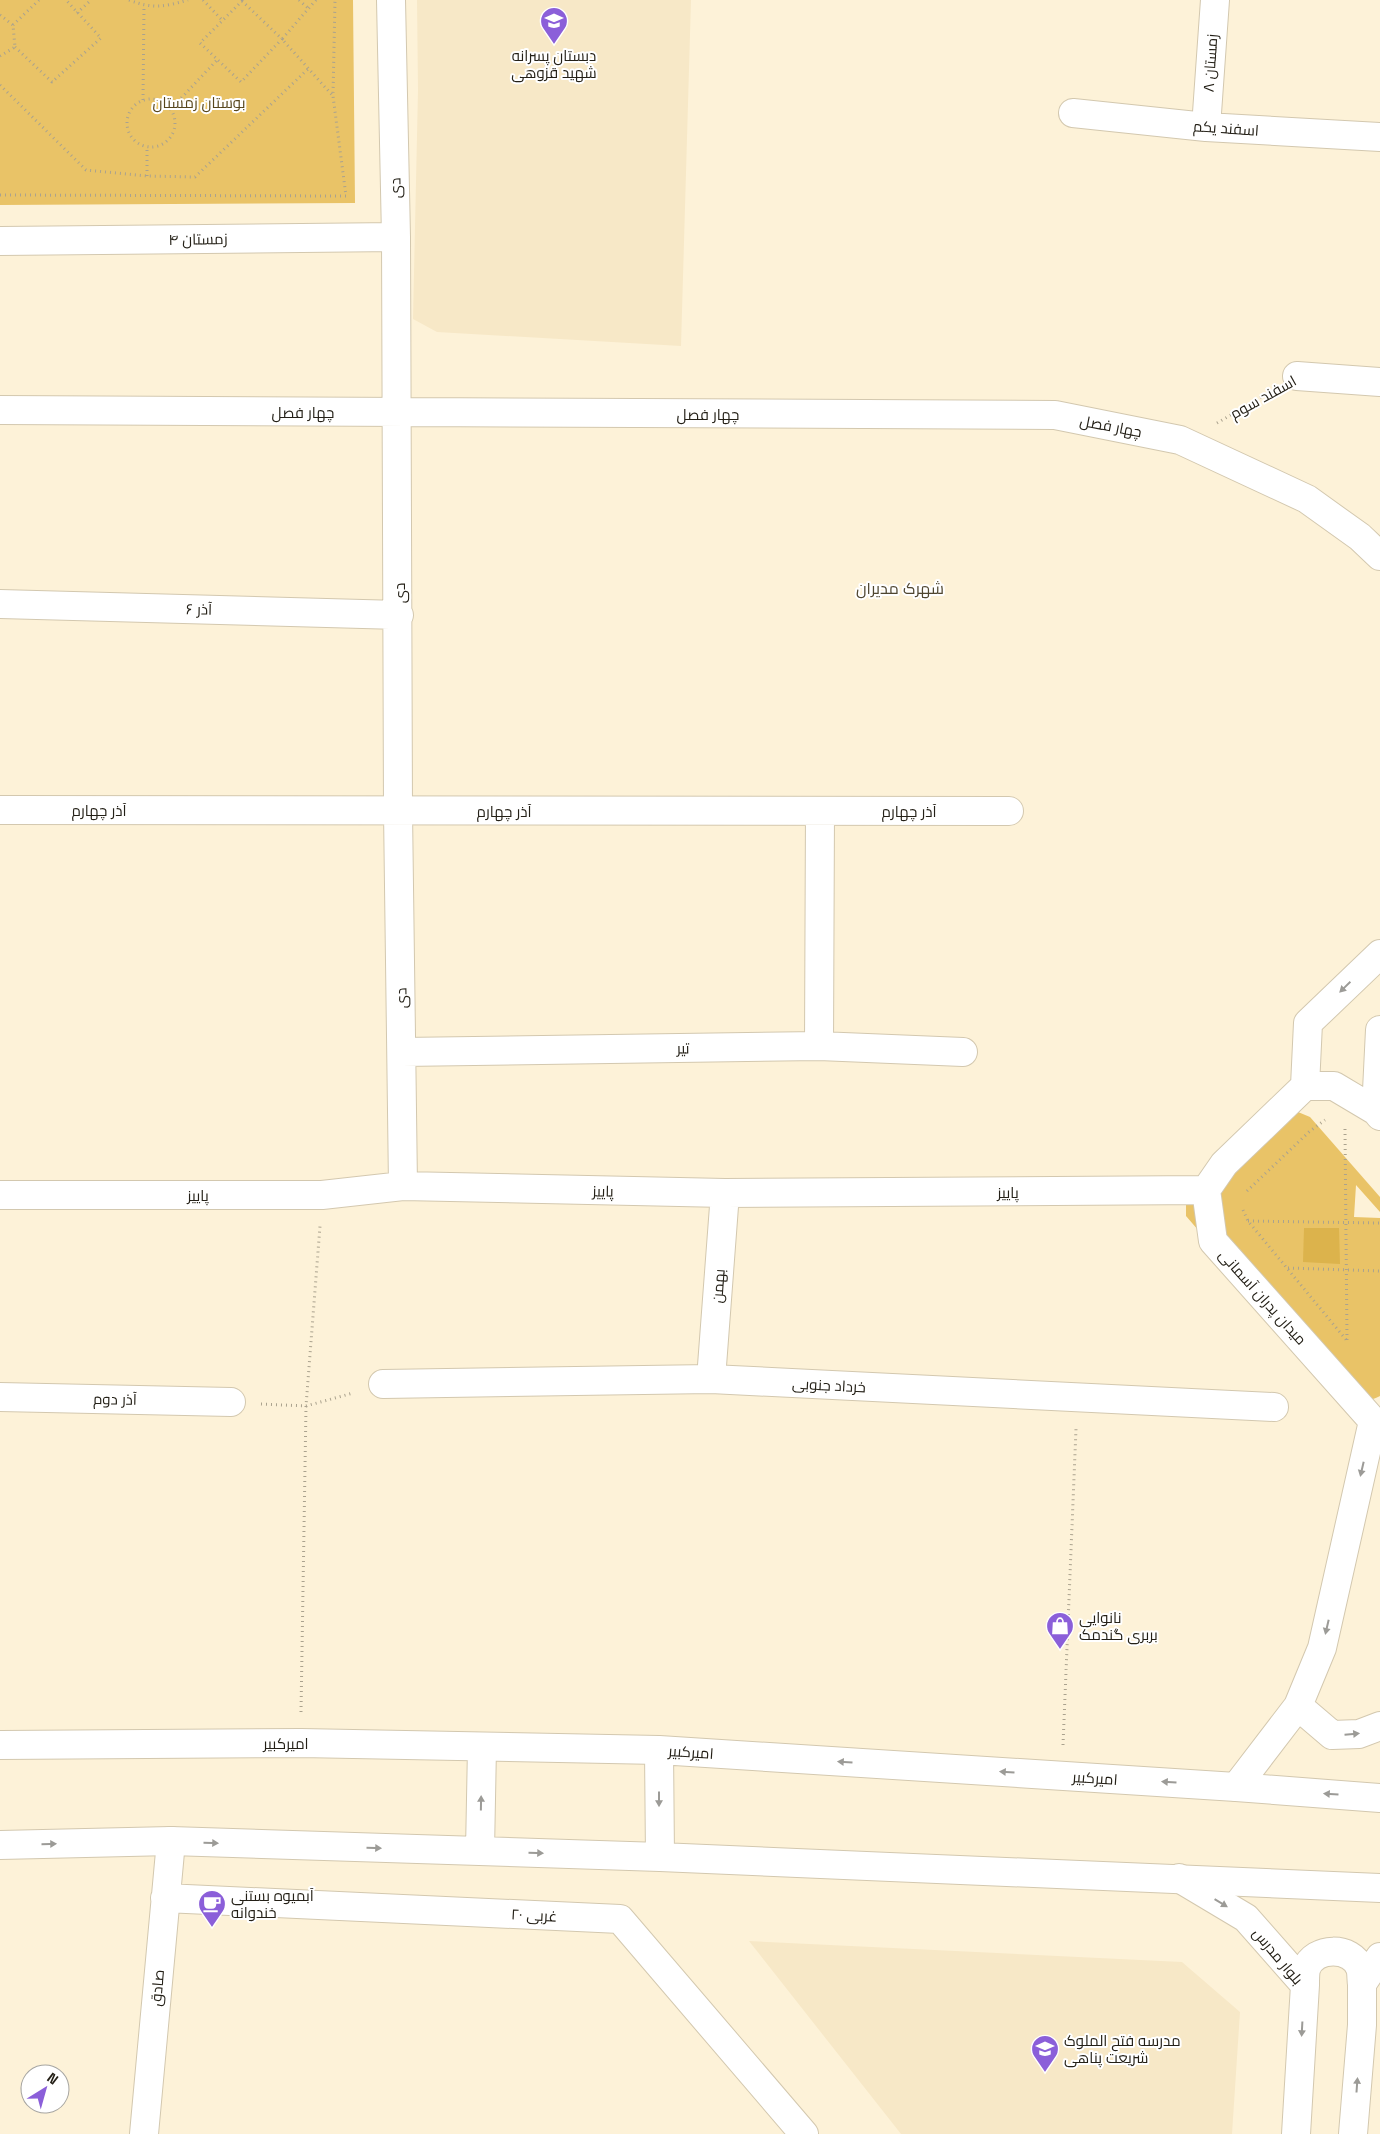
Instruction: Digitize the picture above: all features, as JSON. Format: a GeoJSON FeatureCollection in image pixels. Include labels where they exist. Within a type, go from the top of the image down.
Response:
{"type":"FeatureCollection","features":[{"type":"Feature","properties":{"kind":"street","name":"دی"},"geometry":{"type":"LineString","coordinates":[[391,0],[398,413],[398,811],[403,1186]]}},
{"type":"Feature","properties":{"kind":"street","name":"زمستان ۸"},"geometry":{"type":"LineString","coordinates":[[1206,127],[1215,0]]}},
{"type":"Feature","properties":{"kind":"street","name":"اسفند یکم"},"geometry":{"type":"LineString","coordinates":[[1073,113],[1206,127],[1380,137]]}},
{"type":"Feature","properties":{"kind":"street","name":"زمستان ۴"},"geometry":{"type":"LineString","coordinates":[[0,241],[396,237]]}},
{"type":"Feature","properties":{"kind":"street","name":"اسفند سوم"},"geometry":{"type":"LineString","coordinates":[[1297,376],[1380,382]]}},
{"type":"Feature","properties":{"kind":"street","name":"چهار فصل"},"geometry":{"type":"LineString","coordinates":[[0,410],[1054,416],[1180,440],[1307,499],[1360,537],[1380,556]]}},
{"type":"Feature","properties":{"kind":"street","name":"آذر ۶"},"geometry":{"type":"LineString","coordinates":[[0,604],[399,615]]}},
{"type":"Feature","properties":{"kind":"street","name":"آذر چهارم"},"geometry":{"type":"LineString","coordinates":[[0,810],[1009,811]]}},
{"type":"Feature","properties":{"kind":"street"},"geometry":{"type":"LineString","coordinates":[[819,1046],[820,811]]}},
{"type":"Feature","properties":{"kind":"street"},"geometry":{"type":"LineString","coordinates":[[1206,1190],[1224,1164],[1305,1086],[1308,1023],[1380,954]]}},
{"type":"Feature","properties":{"kind":"street"},"geometry":{"type":"LineString","coordinates":[[1378,1114],[1380,1030]]}},
{"type":"Feature","properties":{"kind":"street","name":"تیر"},"geometry":{"type":"LineString","coordinates":[[402,1052],[819,1046],[963,1052]]}},
{"type":"Feature","properties":{"kind":"street"},"geometry":{"type":"LineString","coordinates":[[1305,1086],[1334,1086],[1378,1114]]}},
{"type":"Feature","properties":{"kind":"street","name":"پاییز"},"geometry":{"type":"LineString","coordinates":[[0,1195],[322,1195],[403,1186],[725,1193],[1206,1190]]}},
{"type":"Feature","properties":{"kind":"street","name":"میدان پدران آسمانی"},"geometry":{"type":"LineString","coordinates":[[1206,1190],[1213,1241],[1376,1423]]}},
{"type":"Feature","properties":{"kind":"street","name":"بهمن"},"geometry":{"type":"LineString","coordinates":[[711,1379],[725,1193]]}},
{"type":"Feature","properties":{"kind":"street","name":"خرداد جنوبی"},"geometry":{"type":"LineString","coordinates":[[383,1384],[711,1379],[1274,1407]]}},
{"type":"Feature","properties":{"kind":"street","name":"آذر دوم"},"geometry":{"type":"LineString","coordinates":[[0,1397],[231,1402]]}},
{"type":"Feature","properties":{"kind":"street"},"geometry":{"type":"LineString","coordinates":[[1236,1786],[1298,1706],[1322,1648],[1376,1423]]}},
{"type":"Feature","properties":{"kind":"street"},"geometry":{"type":"LineString","coordinates":[[1298,1706],[1332,1735],[1359,1734],[1380,1726]]}},
{"type":"Feature","properties":{"kind":"street","name":"امیرکبیر"},"geometry":{"type":"LineString","coordinates":[[0,1745],[301,1743],[659,1750],[1236,1786],[1380,1798]]}},
{"type":"Feature","properties":{"kind":"street"},"geometry":{"type":"LineString","coordinates":[[480,1851],[482,1747]]}},
{"type":"Feature","properties":{"kind":"street"},"geometry":{"type":"LineString","coordinates":[[659,1750],[660,1857]]}},
{"type":"Feature","properties":{"kind":"street"},"geometry":{"type":"LineString","coordinates":[[0,1845],[171,1841],[660,1857],[1380,1888]]}},
{"type":"Feature","properties":{"kind":"street","name":"صادق"},"geometry":{"type":"LineString","coordinates":[[144,2134],[171,1841]]}},
{"type":"Feature","properties":{"kind":"street","name":"بلوار مدرس"},"geometry":{"type":"LineString","coordinates":[[1179,1878],[1246,1918],[1305,1985],[1296,2134]]}},
{"type":"Feature","properties":{"kind":"street","name":"۲۰ غربی"},"geometry":{"type":"LineString","coordinates":[[165,1898],[620,1919],[804,2134]]}},
{"type":"Feature","properties":{"kind":"street"},"geometry":{"type":"LineString","coordinates":[[1305,1985],[1306,1968],[1317,1955],[1333,1950],[1349,1955],[1360,1968],[1362,2025],[1353,2134]]}},
{"type":"Feature","properties":{"kind":"street"},"geometry":{"type":"LineString","coordinates":[[1362,1984],[1380,1957]]}},
{"type":"Feature","properties":{"kind":"path"},"geometry":{"type":"LineString","coordinates":[[13,25],[39,0]]}},
{"type":"Feature","properties":{"kind":"path"},"geometry":{"type":"LineString","coordinates":[[0,15],[13,25],[15,47],[52,82],[101,38],[66,0]]}},
{"type":"Feature","properties":{"kind":"path"},"geometry":{"type":"LineString","coordinates":[[77,13],[91,0]]}},
{"type":"Feature","properties":{"kind":"path"},"geometry":{"type":"LineString","coordinates":[[128,0],[144,6],[166,7],[188,0]]}},
{"type":"Feature","properties":{"kind":"path"},"geometry":{"type":"LineString","coordinates":[[203,0],[222,20]]}},
{"type":"Feature","properties":{"kind":"path"},"geometry":{"type":"LineString","coordinates":[[316,0],[282,40],[241,82],[200,43],[242,0],[282,40],[334,96]]}},
{"type":"Feature","properties":{"kind":"path"},"geometry":{"type":"LineString","coordinates":[[299,0],[308,9]]}},
{"type":"Feature","properties":{"kind":"path"},"geometry":{"type":"LineString","coordinates":[[0,195],[346,196],[334,96],[335,0]]}},
{"type":"Feature","properties":{"kind":"path"},"geometry":{"type":"LineString","coordinates":[[143,100],[144,6]]}},
{"type":"Feature","properties":{"kind":"path"},"geometry":{"type":"LineString","coordinates":[[0,56],[15,47]]}},
{"type":"Feature","properties":{"kind":"path"},"geometry":{"type":"LineString","coordinates":[[172,109],[217,60]]}},
{"type":"Feature","properties":{"kind":"path"},"geometry":{"type":"LineString","coordinates":[[0,85],[86,170],[147,176],[195,177],[308,69]]}},
{"type":"Feature","properties":{"kind":"path"},"geometry":{"type":"LineString","coordinates":[[143,100],[158,100],[172,109],[176,124],[174,132],[163,144],[148,147],[133,139],[127,125],[131,110],[143,100]]}},
{"type":"Feature","properties":{"kind":"path"},"geometry":{"type":"LineString","coordinates":[[147,176],[148,147]]}},
{"type":"Feature","properties":{"kind":"path","name":"اسفند سوم"},"geometry":{"type":"LineString","coordinates":[[1180,440],[1218,422],[1297,376]]}},
{"type":"Feature","properties":{"kind":"path"},"geometry":{"type":"LineString","coordinates":[[1242,1196],[1322,1120],[1329,1118]]}},
{"type":"Feature","properties":{"kind":"path"},"geometry":{"type":"LineString","coordinates":[[1345,1121],[1347,1340]]}},
{"type":"Feature","properties":{"kind":"path"},"geometry":{"type":"LineString","coordinates":[[301,1743],[306,1406],[322,1195]]}},
{"type":"Feature","properties":{"kind":"path"},"geometry":{"type":"LineString","coordinates":[[1242,1202],[1242,1208],[1248,1221],[1353,1347]]}},
{"type":"Feature","properties":{"kind":"path"},"geometry":{"type":"LineString","coordinates":[[1248,1221],[1380,1223]]}},
{"type":"Feature","properties":{"kind":"path"},"geometry":{"type":"LineString","coordinates":[[1287,1268],[1380,1271]]}},
{"type":"Feature","properties":{"kind":"path"},"geometry":{"type":"LineString","coordinates":[[231,1402],[306,1406],[383,1384]]}},
{"type":"Feature","properties":{"kind":"path"},"geometry":{"type":"LineString","coordinates":[[1063,1746],[1077,1398]]}},
{"type":"Feature","properties":{"kind":"shaded area"},"geometry":{"type":"Polygon","coordinates":[[[417,0],[691,0],[681,346],[437,332],[413,319],[418,90],[417,0]]]}},
{"type":"Feature","properties":{"kind":"shaded area"},"geometry":{"type":"Polygon","coordinates":[[[1304,1228],[1339,1228],[1340,1264],[1303,1262],[1304,1228]]]}},
{"type":"Feature","properties":{"kind":"shaded area","name":"مدرسه فتح الملوک شریعت پناهی"},"geometry":{"type":"Polygon","coordinates":[[[749,1941],[1182,1962],[1240,2012],[1232,2134],[901,2134],[749,1941]]]}},
{"type":"Feature","properties":{"kind":"green space","name":"بوستان زمستان"},"geometry":{"type":"Polygon","coordinates":[[[0,0],[353,0],[355,203],[0,205],[0,0]]]}},
{"type":"Feature","properties":{"kind":"green space"},"geometry":{"type":"Polygon","coordinates":[[[1298,1112],[1310,1117],[1380,1197],[1380,1212],[1356,1185],[1354,1217],[1380,1218],[1380,1396],[1375,1398],[1365,1399],[1338,1392],[1186,1216],[1186,1197],[1298,1112]]]}},
{"type":"Feature","properties":{"kind":"place","name":"دبستان پسرانه شهید قزوهی"},"geometry":{"type":"Point","coordinates":[554,45]}},
{"type":"Feature","properties":{"kind":"place","name":"نانوایی بربری گندمک"},"geometry":{"type":"Point","coordinates":[1060,1650]}},
{"type":"Feature","properties":{"kind":"place","name":"آبمیوه بستنی خندوانه"},"geometry":{"type":"Point","coordinates":[212,1928]}},
{"type":"Feature","properties":{"kind":"place","name":"مدرسه فتح الملوک شریعت پناهی"},"geometry":{"type":"Point","coordinates":[1045,2073]}},
{"type":"Feature","properties":{"kind":"district","name":"شهرک مدیران"},"geometry":{"type":"Point","coordinates":[900,588]}}]}
